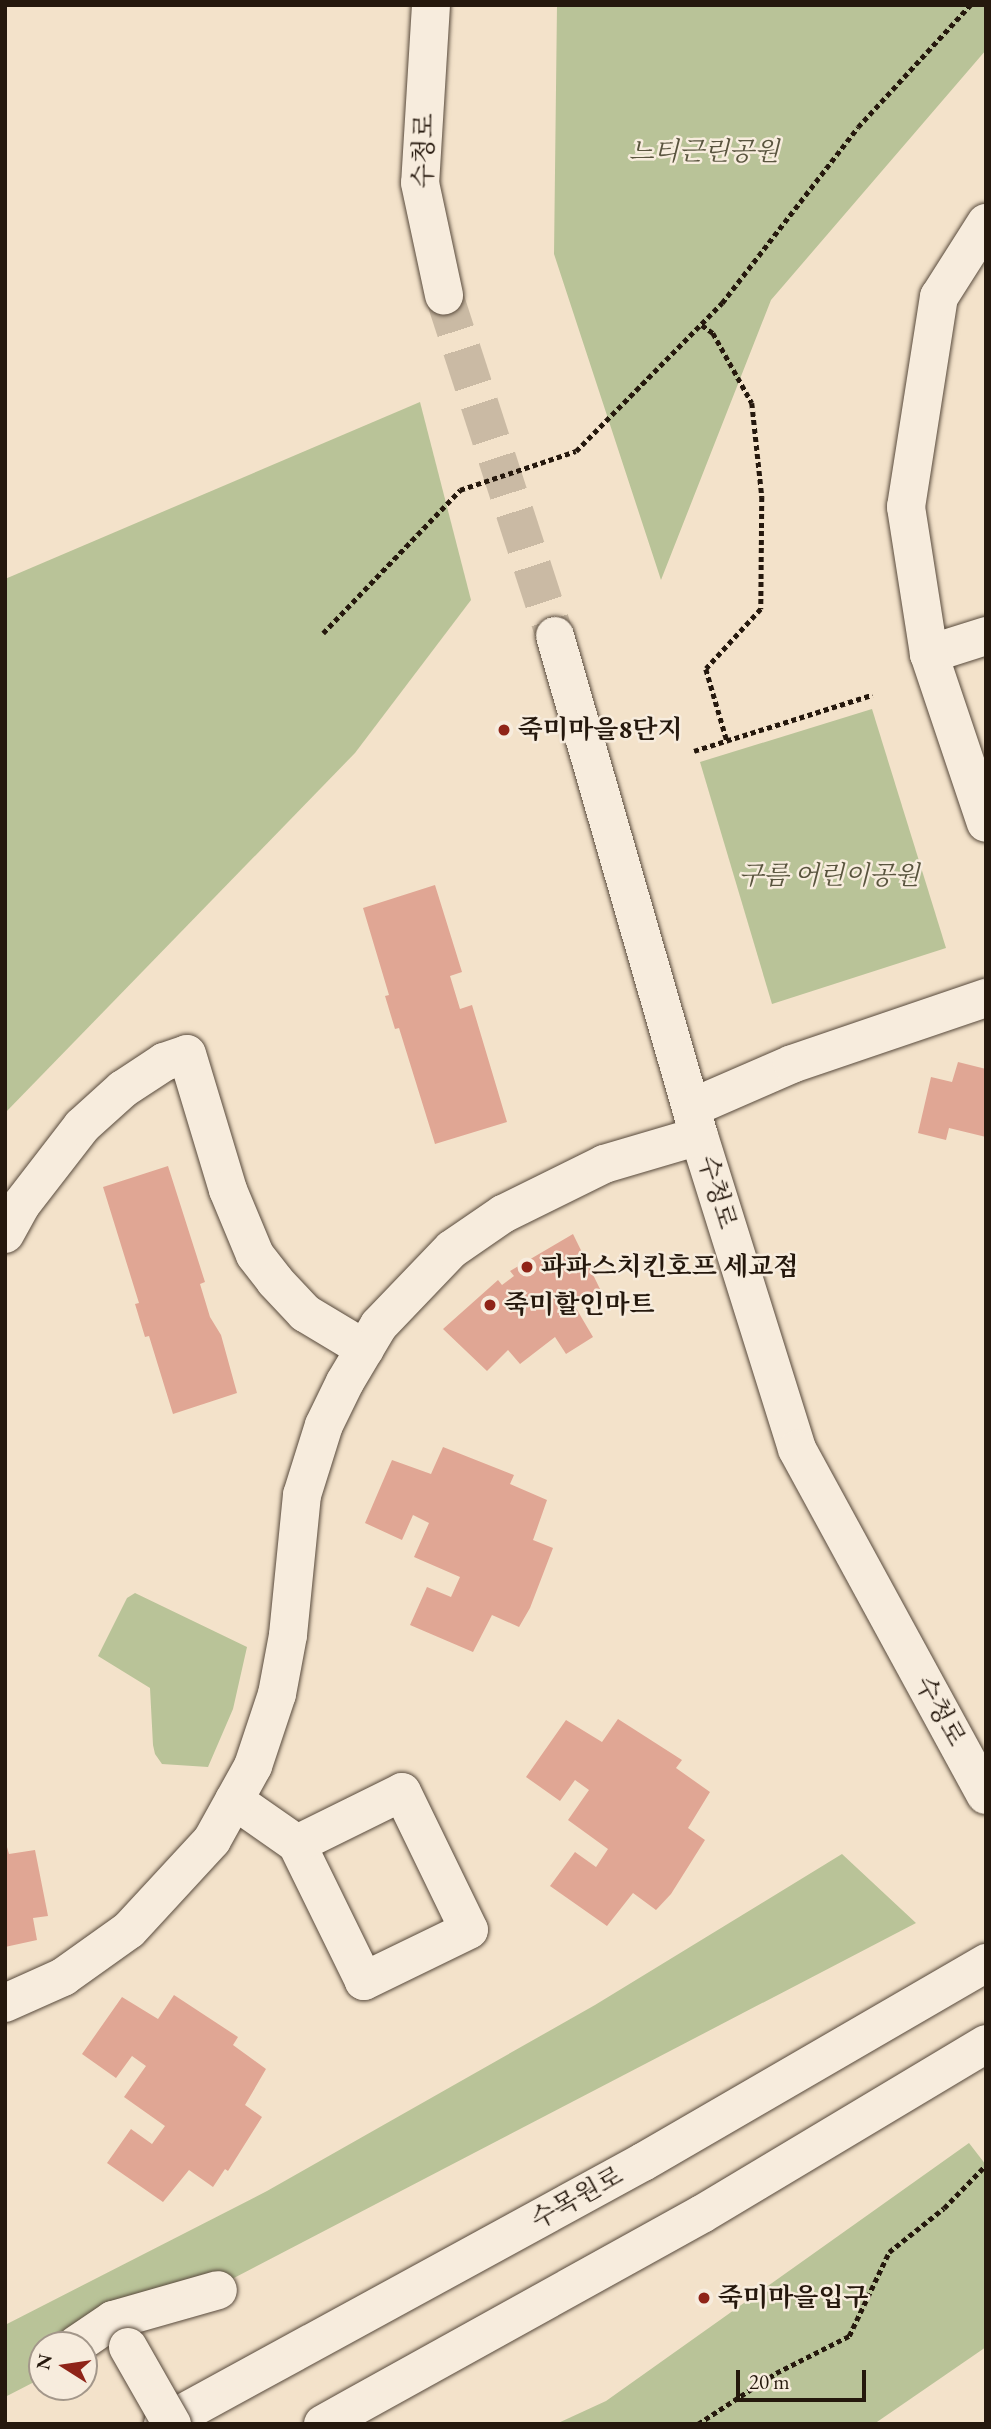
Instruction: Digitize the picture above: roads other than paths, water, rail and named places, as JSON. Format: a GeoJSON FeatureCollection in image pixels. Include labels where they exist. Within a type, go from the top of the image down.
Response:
{"type":"FeatureCollection","features":[{"type":"Feature","properties":{"kind":"street","name":"수청로"},"geometry":{"type":"LineString","coordinates":[[431,5],[420,183],[444,295]]}},
{"type":"Feature","properties":{"kind":"street"},"geometry":{"type":"LineString","coordinates":[[986,223],[939,297],[906,507],[929,654],[986,823]]}},
{"type":"Feature","properties":{"kind":"street","name":"수청로"},"geometry":{"type":"LineString","coordinates":[[555,636],[695,1122],[797,1449],[986,1795]]}},
{"type":"Feature","properties":{"kind":"street"},"geometry":{"type":"LineString","coordinates":[[929,654],[986,636]]}},
{"type":"Feature","properties":{"kind":"street"},"geometry":{"type":"LineString","coordinates":[[5,2003],[63,1977],[129,1930],[212,1840],[253,1766],[277,1694],[288,1635],[302,1495],[324,1425],[379,1325],[425,1275],[452,1249],[503,1214],[695,1122],[792,1064],[986,998]]}},
{"type":"Feature","properties":{"kind":"street"},"geometry":{"type":"LineString","coordinates":[[5,1234],[21,1205],[82,1126],[122,1089],[164,1062],[187,1054],[228,1190],[255,1255],[305,1313],[365,1349]]}},
{"type":"Feature","properties":{"kind":"street"},"geometry":{"type":"LineString","coordinates":[[234,1800],[297,1844],[364,1982],[469,1930],[402,1792],[297,1844]]}},
{"type":"Feature","properties":{"kind":"street","name":"수목원로"},"geometry":{"type":"LineString","coordinates":[[163,2424],[643,2162],[986,1963]]}},
{"type":"Feature","properties":{"kind":"street"},"geometry":{"type":"LineString","coordinates":[[323,2424],[702,2214],[986,2045]]}},
{"type":"Feature","properties":{"kind":"street"},"geometry":{"type":"LineString","coordinates":[[98,2340],[120,2334],[218,2290]]}},
{"type":"Feature","properties":{"kind":"street"},"geometry":{"type":"LineString","coordinates":[[120,2334],[172,2424]]}},
{"type":"Feature","properties":{"kind":"tunnel"},"geometry":{"type":"LineString","coordinates":[[444,295],[555,636]]}},
{"type":"Feature","properties":{"kind":"place","name":"죽미마을8단지"},"geometry":{"type":"Point","coordinates":[504,730]}},
{"type":"Feature","properties":{"kind":"place","name":"파파스치킨호프 세교점"},"geometry":{"type":"Point","coordinates":[527,1267]}},
{"type":"Feature","properties":{"kind":"place","name":"죽미할인마트"},"geometry":{"type":"Point","coordinates":[490,1305]}},
{"type":"Feature","properties":{"kind":"place","name":"죽미마을입구"},"geometry":{"type":"Point","coordinates":[704,2298]}},
{"type":"Feature","properties":{"kind":"park label","name":"느티근린공원"},"geometry":{"type":"Point","coordinates":[704,152]}},
{"type":"Feature","properties":{"kind":"park label","name":"구름 어린이공원"},"geometry":{"type":"Point","coordinates":[829,876]}}]}
